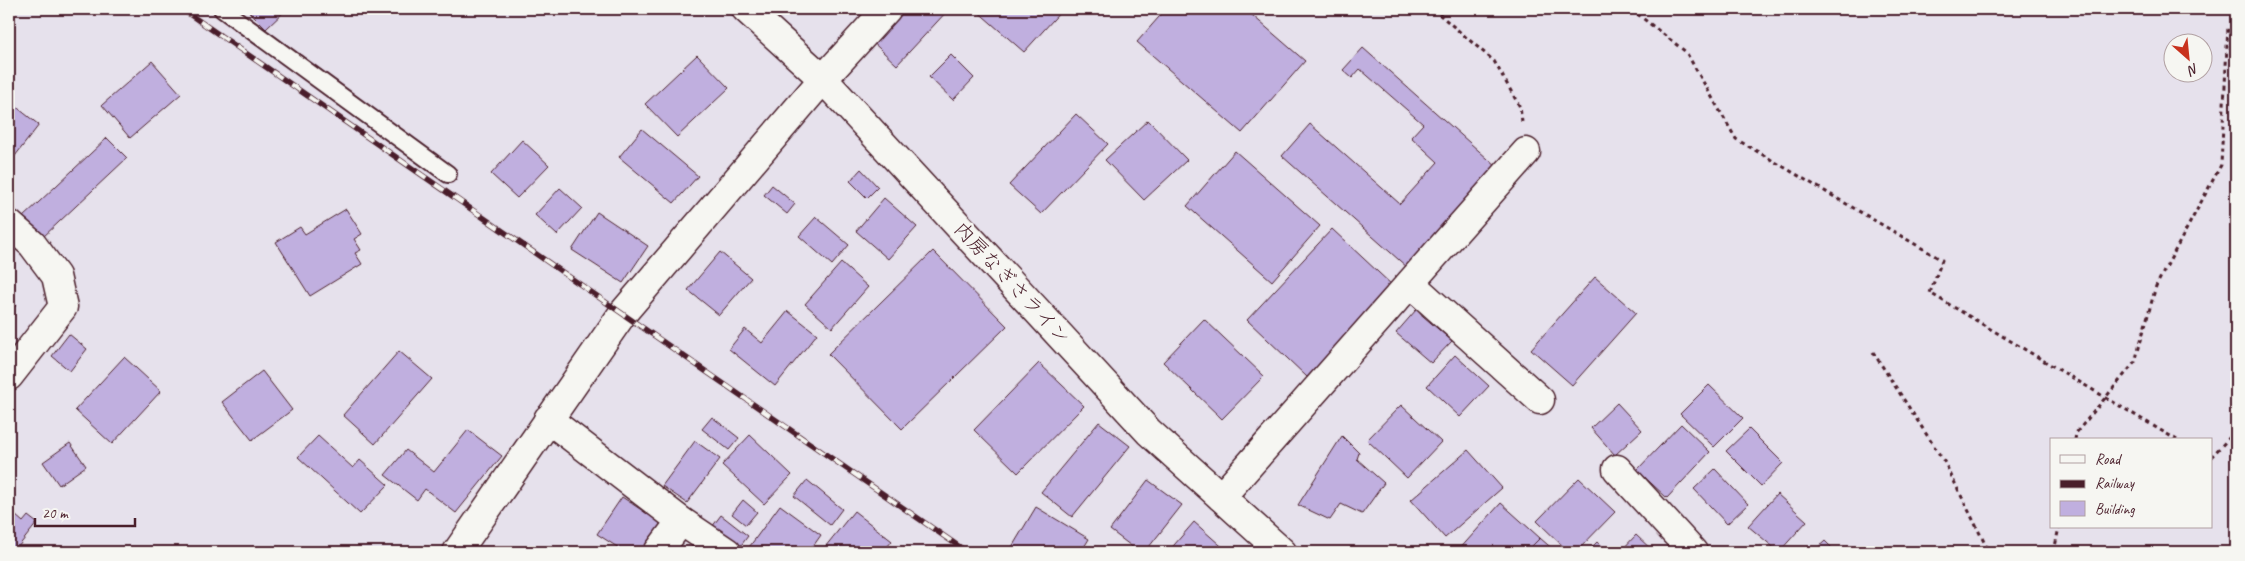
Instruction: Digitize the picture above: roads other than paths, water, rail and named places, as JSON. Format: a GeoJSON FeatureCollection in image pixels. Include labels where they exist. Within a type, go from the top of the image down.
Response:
{"type":"FeatureCollection","features":[{"type":"Feature","properties":{"kind":"street","name":"内房なぎさライン"},"geometry":{"type":"LineString","coordinates":[[746,9],[823,79],[1150,432],[1282,552]]}},
{"type":"Feature","properties":{"kind":"street"},"geometry":{"type":"LineString","coordinates":[[457,552],[623,313],[823,79],[887,9]]}},
{"type":"Feature","properties":{"kind":"street"},"geometry":{"type":"LineString","coordinates":[[1221,498],[1526,152]]}},
{"type":"Feature","properties":{"kind":"street"},"geometry":{"type":"LineString","coordinates":[[9,224],[32,244],[56,276],[63,307],[9,376]]}},
{"type":"Feature","properties":{"kind":"street"},"geometry":{"type":"LineString","coordinates":[[1410,283],[1540,400]]}},
{"type":"Feature","properties":{"kind":"street"},"geometry":{"type":"LineString","coordinates":[[548,419],[681,521],[727,552]]}},
{"type":"Feature","properties":{"kind":"street"},"geometry":{"type":"LineString","coordinates":[[1616,469],[1693,552]]}},
{"type":"Feature","properties":{"kind":"street"},"geometry":{"type":"LineString","coordinates":[[658,552],[681,521]]}},
{"type":"Feature","properties":{"kind":"lane"},"geometry":{"type":"LineString","coordinates":[[222,9],[448,174]]}},
{"type":"Feature","properties":{"kind":"railway"},"geometry":{"type":"LineString","coordinates":[[182,9],[967,552]]}}]}
